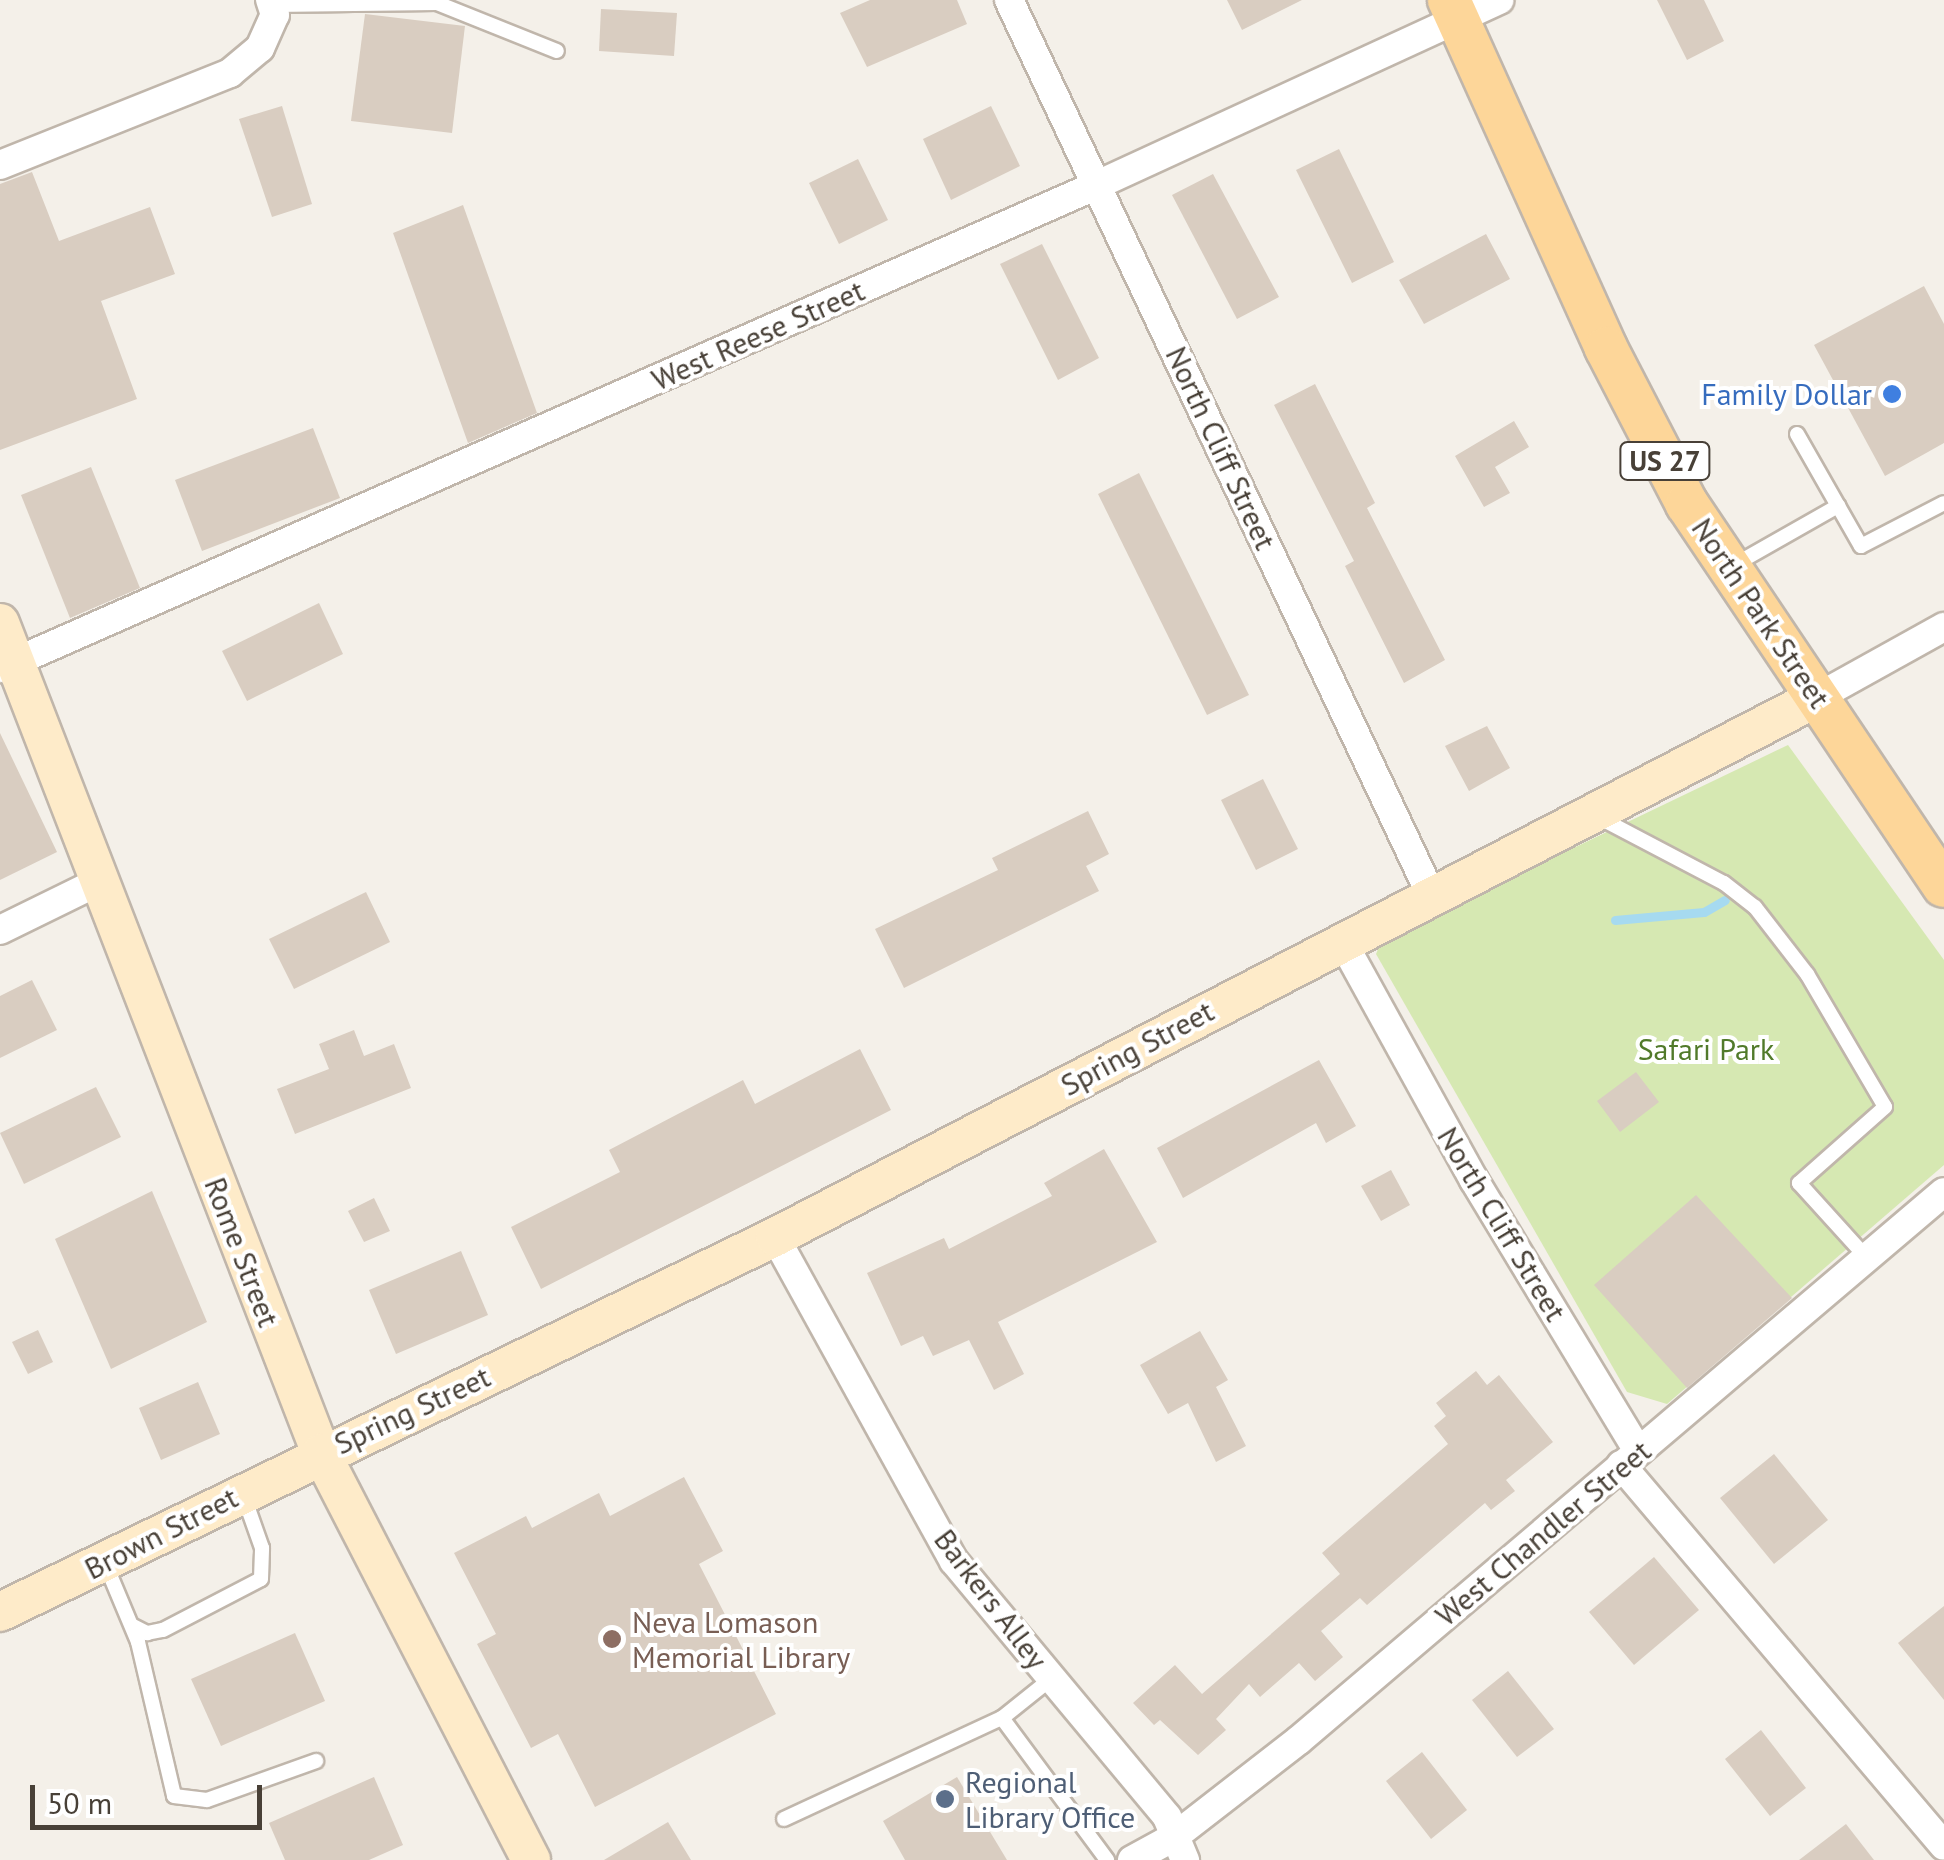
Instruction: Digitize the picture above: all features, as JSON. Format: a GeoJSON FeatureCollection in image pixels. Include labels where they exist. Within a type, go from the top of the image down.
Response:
{"type":"FeatureCollection","features":[{"type":"Feature","properties":{"kind":"main road","name":"North Park Street"},"geometry":{"type":"LineString","coordinates":[[1453,10],[1606,348],[1687,504],[1944,886]]}},
{"type":"Feature","properties":{"kind":"street","name":"North Cliff Street"},"geometry":{"type":"LineString","coordinates":[[1009,0],[1432,897]]}},
{"type":"Feature","properties":{"kind":"street","name":"West Reese Street"},"geometry":{"type":"LineString","coordinates":[[8,666],[1096,185],[1453,10],[1499,0]]}},
{"type":"Feature","properties":{"kind":"street"},"geometry":{"type":"LineString","coordinates":[[0,165],[230,73],[260,48],[275,16],[271,2]]}},
{"type":"Feature","properties":{"kind":"street","name":"Rome Street"},"geometry":{"type":"LineString","coordinates":[[0,623],[8,666],[98,882],[321,1453],[531,1860]]}},
{"type":"Feature","properties":{"kind":"street","name":"Spring Street"},"geometry":{"type":"LineString","coordinates":[[321,1453],[775,1237],[1342,941],[1595,815],[1944,627]]}},
{"type":"Feature","properties":{"kind":"street"},"geometry":{"type":"LineString","coordinates":[[0,930],[98,882]]}},
{"type":"Feature","properties":{"kind":"street","name":"North Cliff Street"},"geometry":{"type":"LineString","coordinates":[[1342,941],[1630,1459],[1944,1846]]}},
{"type":"Feature","properties":{"kind":"street","name":"West Chandler Street"},"geometry":{"type":"LineString","coordinates":[[1132,1860],[1180,1848],[1299,1740],[1944,1192]]}},
{"type":"Feature","properties":{"kind":"street","name":"Barkers Alley"},"geometry":{"type":"LineString","coordinates":[[775,1237],[954,1561],[1166,1818],[1180,1848]]}},
{"type":"Feature","properties":{"kind":"street","name":"Brown Street"},"geometry":{"type":"LineString","coordinates":[[0,1612],[321,1453]]}},
{"type":"Feature","properties":{"kind":"lane"},"geometry":{"type":"LineString","coordinates":[[271,2],[437,3],[556,51]]}},
{"type":"Feature","properties":{"kind":"lane"},"geometry":{"type":"LineString","coordinates":[[1797,434],[1861,546],[1944,503]]}},
{"type":"Feature","properties":{"kind":"lane"},"geometry":{"type":"LineString","coordinates":[[1730,567],[1838,506]]}},
{"type":"Feature","properties":{"kind":"lane"},"geometry":{"type":"LineString","coordinates":[[1595,815],[1724,883],[1755,907],[1807,974],[1886,1107],[1798,1183],[1866,1258]]}},
{"type":"Feature","properties":{"kind":"lane"},"geometry":{"type":"LineString","coordinates":[[133,1626],[147,1633],[163,1630],[261,1580],[262,1548],[242,1492]]}},
{"type":"Feature","properties":{"kind":"lane"},"geometry":{"type":"LineString","coordinates":[[104,1562],[133,1626],[174,1796],[207,1800],[316,1761]]}},
{"type":"Feature","properties":{"kind":"lane"},"geometry":{"type":"LineString","coordinates":[[784,1820],[1002,1718],[1052,1678]]}},
{"type":"Feature","properties":{"kind":"lane"},"geometry":{"type":"LineString","coordinates":[[1002,1718],[1108,1860]]}},
{"type":"Feature","properties":{"kind":"green space","name":"Safari Park"},"geometry":{"type":"Polygon","coordinates":[[[1788,745],[1944,960],[1944,1165],[1667,1404],[1627,1392],[1376,954],[1382,940],[1788,745]]]}},
{"type":"Feature","properties":{"kind":"building"},"geometry":{"type":"Polygon","coordinates":[[[870,0],[957,0],[967,24],[867,67],[840,13],[870,0]]]}},
{"type":"Feature","properties":{"kind":"building"},"geometry":{"type":"Polygon","coordinates":[[[1227,0],[1302,0],[1242,30],[1227,0]]]}},
{"type":"Feature","properties":{"kind":"building"},"geometry":{"type":"Polygon","coordinates":[[[1657,0],[1704,0],[1724,41],[1687,60],[1657,0]]]}},
{"type":"Feature","properties":{"kind":"building"},"geometry":{"type":"Polygon","coordinates":[[[601,9],[677,13],[674,56],[599,51],[601,9]]]}},
{"type":"Feature","properties":{"kind":"building"},"geometry":{"type":"Polygon","coordinates":[[[365,14],[465,26],[452,133],[351,121],[365,14]]]}},
{"type":"Feature","properties":{"kind":"building"},"geometry":{"type":"Polygon","coordinates":[[[282,106],[312,204],[272,217],[239,119],[282,106]]]}},
{"type":"Feature","properties":{"kind":"building"},"geometry":{"type":"Polygon","coordinates":[[[991,106],[1020,166],[951,200],[923,139],[991,106]]]}},
{"type":"Feature","properties":{"kind":"building"},"geometry":{"type":"Polygon","coordinates":[[[1339,149],[1394,262],[1352,283],[1296,170],[1339,149]]]}},
{"type":"Feature","properties":{"kind":"building"},"geometry":{"type":"Polygon","coordinates":[[[858,159],[888,220],[839,244],[809,183],[858,159]]]}},
{"type":"Feature","properties":{"kind":"building"},"geometry":{"type":"Polygon","coordinates":[[[32,172],[59,241],[150,207],[175,274],[101,301],[137,399],[0,450],[0,184],[32,172]]]}},
{"type":"Feature","properties":{"kind":"building"},"geometry":{"type":"Polygon","coordinates":[[[1213,174],[1279,297],[1237,319],[1172,195],[1213,174]]]}},
{"type":"Feature","properties":{"kind":"building"},"geometry":{"type":"Polygon","coordinates":[[[463,205],[537,413],[468,443],[393,233],[463,205]]]}},
{"type":"Feature","properties":{"kind":"building"},"geometry":{"type":"Polygon","coordinates":[[[1486,234],[1510,279],[1424,324],[1399,280],[1486,234]]]}},
{"type":"Feature","properties":{"kind":"building"},"geometry":{"type":"Polygon","coordinates":[[[1042,244],[1099,358],[1058,380],[1000,264],[1042,244]]]}},
{"type":"Feature","properties":{"kind":"building","name":"Family Dollar"},"geometry":{"type":"Polygon","coordinates":[[[1924,286],[1944,324],[1944,443],[1885,476],[1814,345],[1924,286]]]}},
{"type":"Feature","properties":{"kind":"building"},"geometry":{"type":"Polygon","coordinates":[[[1315,384],[1375,503],[1367,508],[1445,660],[1404,683],[1345,566],[1354,561],[1274,405],[1315,384]]]}},
{"type":"Feature","properties":{"kind":"building"},"geometry":{"type":"Polygon","coordinates":[[[1514,421],[1529,447],[1495,467],[1510,493],[1484,507],[1455,456],[1514,421]]]}},
{"type":"Feature","properties":{"kind":"building"},"geometry":{"type":"Polygon","coordinates":[[[313,428],[340,498],[202,551],[175,480],[313,428]]]}},
{"type":"Feature","properties":{"kind":"building"},"geometry":{"type":"Polygon","coordinates":[[[91,467],[140,588],[70,618],[21,495],[91,467]]]}},
{"type":"Feature","properties":{"kind":"building"},"geometry":{"type":"Polygon","coordinates":[[[1139,473],[1249,695],[1207,715],[1098,494],[1139,473]]]}},
{"type":"Feature","properties":{"kind":"building"},"geometry":{"type":"Polygon","coordinates":[[[319,603],[343,654],[247,701],[222,651],[319,603]]]}},
{"type":"Feature","properties":{"kind":"building"},"geometry":{"type":"Polygon","coordinates":[[[1487,726],[1510,768],[1469,791],[1445,746],[1487,726]]]}},
{"type":"Feature","properties":{"kind":"building"},"geometry":{"type":"Polygon","coordinates":[[[0,733],[57,852],[0,880],[0,733]]]}},
{"type":"Feature","properties":{"kind":"building"},"geometry":{"type":"Polygon","coordinates":[[[1263,779],[1298,849],[1256,870],[1221,800],[1263,779]]]}},
{"type":"Feature","properties":{"kind":"building"},"geometry":{"type":"Polygon","coordinates":[[[1088,811],[1109,854],[1086,866],[1099,891],[904,988],[875,929],[998,870],[992,858],[1088,811]]]}},
{"type":"Feature","properties":{"kind":"building"},"geometry":{"type":"Polygon","coordinates":[[[366,892],[390,942],[294,989],[269,939],[366,892]]]}},
{"type":"Feature","properties":{"kind":"building"},"geometry":{"type":"Polygon","coordinates":[[[32,980],[57,1030],[0,1058],[0,996],[32,980]]]}},
{"type":"Feature","properties":{"kind":"building"},"geometry":{"type":"Polygon","coordinates":[[[354,1030],[364,1056],[394,1044],[411,1088],[295,1134],[277,1089],[329,1069],[319,1044],[354,1030]]]}},
{"type":"Feature","properties":{"kind":"building"},"geometry":{"type":"Polygon","coordinates":[[[860,1049],[891,1110],[541,1289],[511,1227],[620,1172],[609,1150],[743,1080],[755,1104],[860,1049]]]}},
{"type":"Feature","properties":{"kind":"building"},"geometry":{"type":"Polygon","coordinates":[[[1319,1060],[1356,1126],[1326,1143],[1316,1123],[1183,1198],[1157,1148],[1319,1060]]]}},
{"type":"Feature","properties":{"kind":"building"},"geometry":{"type":"Polygon","coordinates":[[[1636,1072],[1659,1102],[1620,1132],[1597,1101],[1636,1072]]]}},
{"type":"Feature","properties":{"kind":"building"},"geometry":{"type":"Polygon","coordinates":[[[96,1087],[121,1137],[24,1184],[0,1133],[96,1087]]]}},
{"type":"Feature","properties":{"kind":"building"},"geometry":{"type":"Polygon","coordinates":[[[1104,1149],[1157,1242],[998,1322],[1024,1374],[994,1390],[969,1340],[933,1356],[923,1336],[901,1346],[867,1273],[944,1238],[949,1249],[1052,1196],[1044,1183],[1104,1149]]]}},
{"type":"Feature","properties":{"kind":"building"},"geometry":{"type":"Polygon","coordinates":[[[1391,1170],[1410,1205],[1381,1221],[1361,1186],[1391,1170]]]}},
{"type":"Feature","properties":{"kind":"building"},"geometry":{"type":"Polygon","coordinates":[[[152,1191],[207,1322],[111,1369],[55,1239],[152,1191]]]}},
{"type":"Feature","properties":{"kind":"building"},"geometry":{"type":"Polygon","coordinates":[[[1696,1195],[1792,1298],[1687,1388],[1594,1285],[1696,1195]]]}},
{"type":"Feature","properties":{"kind":"building"},"geometry":{"type":"Polygon","coordinates":[[[374,1198],[390,1231],[364,1242],[348,1211],[374,1198]]]}},
{"type":"Feature","properties":{"kind":"building"},"geometry":{"type":"Polygon","coordinates":[[[461,1251],[488,1315],[396,1354],[369,1290],[461,1251]]]}},
{"type":"Feature","properties":{"kind":"building"},"geometry":{"type":"Polygon","coordinates":[[[38,1330],[53,1362],[28,1374],[12,1342],[38,1330]]]}},
{"type":"Feature","properties":{"kind":"building"},"geometry":{"type":"Polygon","coordinates":[[[1200,1331],[1228,1380],[1216,1387],[1246,1446],[1216,1462],[1188,1403],[1168,1414],[1140,1365],[1200,1331]]]}},
{"type":"Feature","properties":{"kind":"building"},"geometry":{"type":"Polygon","coordinates":[[[1476,1371],[1487,1385],[1499,1375],[1553,1442],[1506,1480],[1515,1491],[1491,1510],[1485,1503],[1367,1605],[1360,1598],[1321,1631],[1343,1657],[1315,1681],[1299,1663],[1260,1697],[1249,1684],[1216,1719],[1226,1730],[1198,1755],[1160,1720],[1154,1725],[1133,1703],[1175,1665],[1202,1694],[1340,1574],[1322,1553],[1448,1444],[1434,1426],[1446,1416],[1436,1403],[1476,1371]]]}},
{"type":"Feature","properties":{"kind":"building"},"geometry":{"type":"Polygon","coordinates":[[[198,1382],[220,1434],[161,1460],[139,1408],[198,1382]]]}},
{"type":"Feature","properties":{"kind":"building"},"geometry":{"type":"Polygon","coordinates":[[[1774,1454],[1828,1520],[1774,1564],[1720,1498],[1774,1454]]]}},
{"type":"Feature","properties":{"kind":"building","name":"Neva Lomason Memorial Library"},"geometry":{"type":"Polygon","coordinates":[[[684,1477],[723,1551],[699,1564],[776,1714],[595,1807],[558,1734],[531,1748],[477,1644],[496,1634],[454,1553],[526,1516],[532,1528],[599,1493],[610,1516],[684,1477]]]}},
{"type":"Feature","properties":{"kind":"building"},"geometry":{"type":"Polygon","coordinates":[[[1654,1557],[1699,1610],[1634,1665],[1589,1612],[1654,1557]]]}},
{"type":"Feature","properties":{"kind":"building"},"geometry":{"type":"Polygon","coordinates":[[[1944,1606],[1944,1700],[1898,1643],[1944,1606]]]}},
{"type":"Feature","properties":{"kind":"building"},"geometry":{"type":"Polygon","coordinates":[[[295,1633],[325,1701],[221,1746],[191,1679],[295,1633]]]}},
{"type":"Feature","properties":{"kind":"building"},"geometry":{"type":"Polygon","coordinates":[[[1508,1671],[1554,1729],[1517,1757],[1472,1700],[1508,1671]]]}},
{"type":"Feature","properties":{"kind":"building"},"geometry":{"type":"Polygon","coordinates":[[[1761,1730],[1806,1788],[1770,1816],[1725,1759],[1761,1730]]]}},
{"type":"Feature","properties":{"kind":"building"},"geometry":{"type":"Polygon","coordinates":[[[1422,1752],[1467,1810],[1431,1839],[1386,1781],[1422,1752]]]}},
{"type":"Feature","properties":{"kind":"building"},"geometry":{"type":"Polygon","coordinates":[[[374,1777],[403,1845],[369,1860],[285,1860],[269,1823],[374,1777]]]}},
{"type":"Feature","properties":{"kind":"building","name":"Regional Library Office"},"geometry":{"type":"Polygon","coordinates":[[[957,1777],[1007,1860],[905,1860],[883,1821],[957,1777]]]}},
{"type":"Feature","properties":{"kind":"building"},"geometry":{"type":"Polygon","coordinates":[[[668,1822],[691,1860],[604,1860],[668,1822]]]}},
{"type":"Feature","properties":{"kind":"building"},"geometry":{"type":"Polygon","coordinates":[[[1846,1824],[1874,1860],[1799,1860],[1846,1824]]]}},
{"type":"Feature","properties":{"kind":"waterway"},"geometry":{"type":"LineString","coordinates":[[1615,920],[1704,912],[1725,900]]}},
{"type":"Feature","properties":{"kind":"place","name":"Family Dollar"},"geometry":{"type":"Point","coordinates":[1892,394]}},
{"type":"Feature","properties":{"kind":"place","name":"Neva Lomason Memorial Library"},"geometry":{"type":"Point","coordinates":[612,1639]}},
{"type":"Feature","properties":{"kind":"place","name":"Regional Library Office"},"geometry":{"type":"Point","coordinates":[945,1799]}}]}
